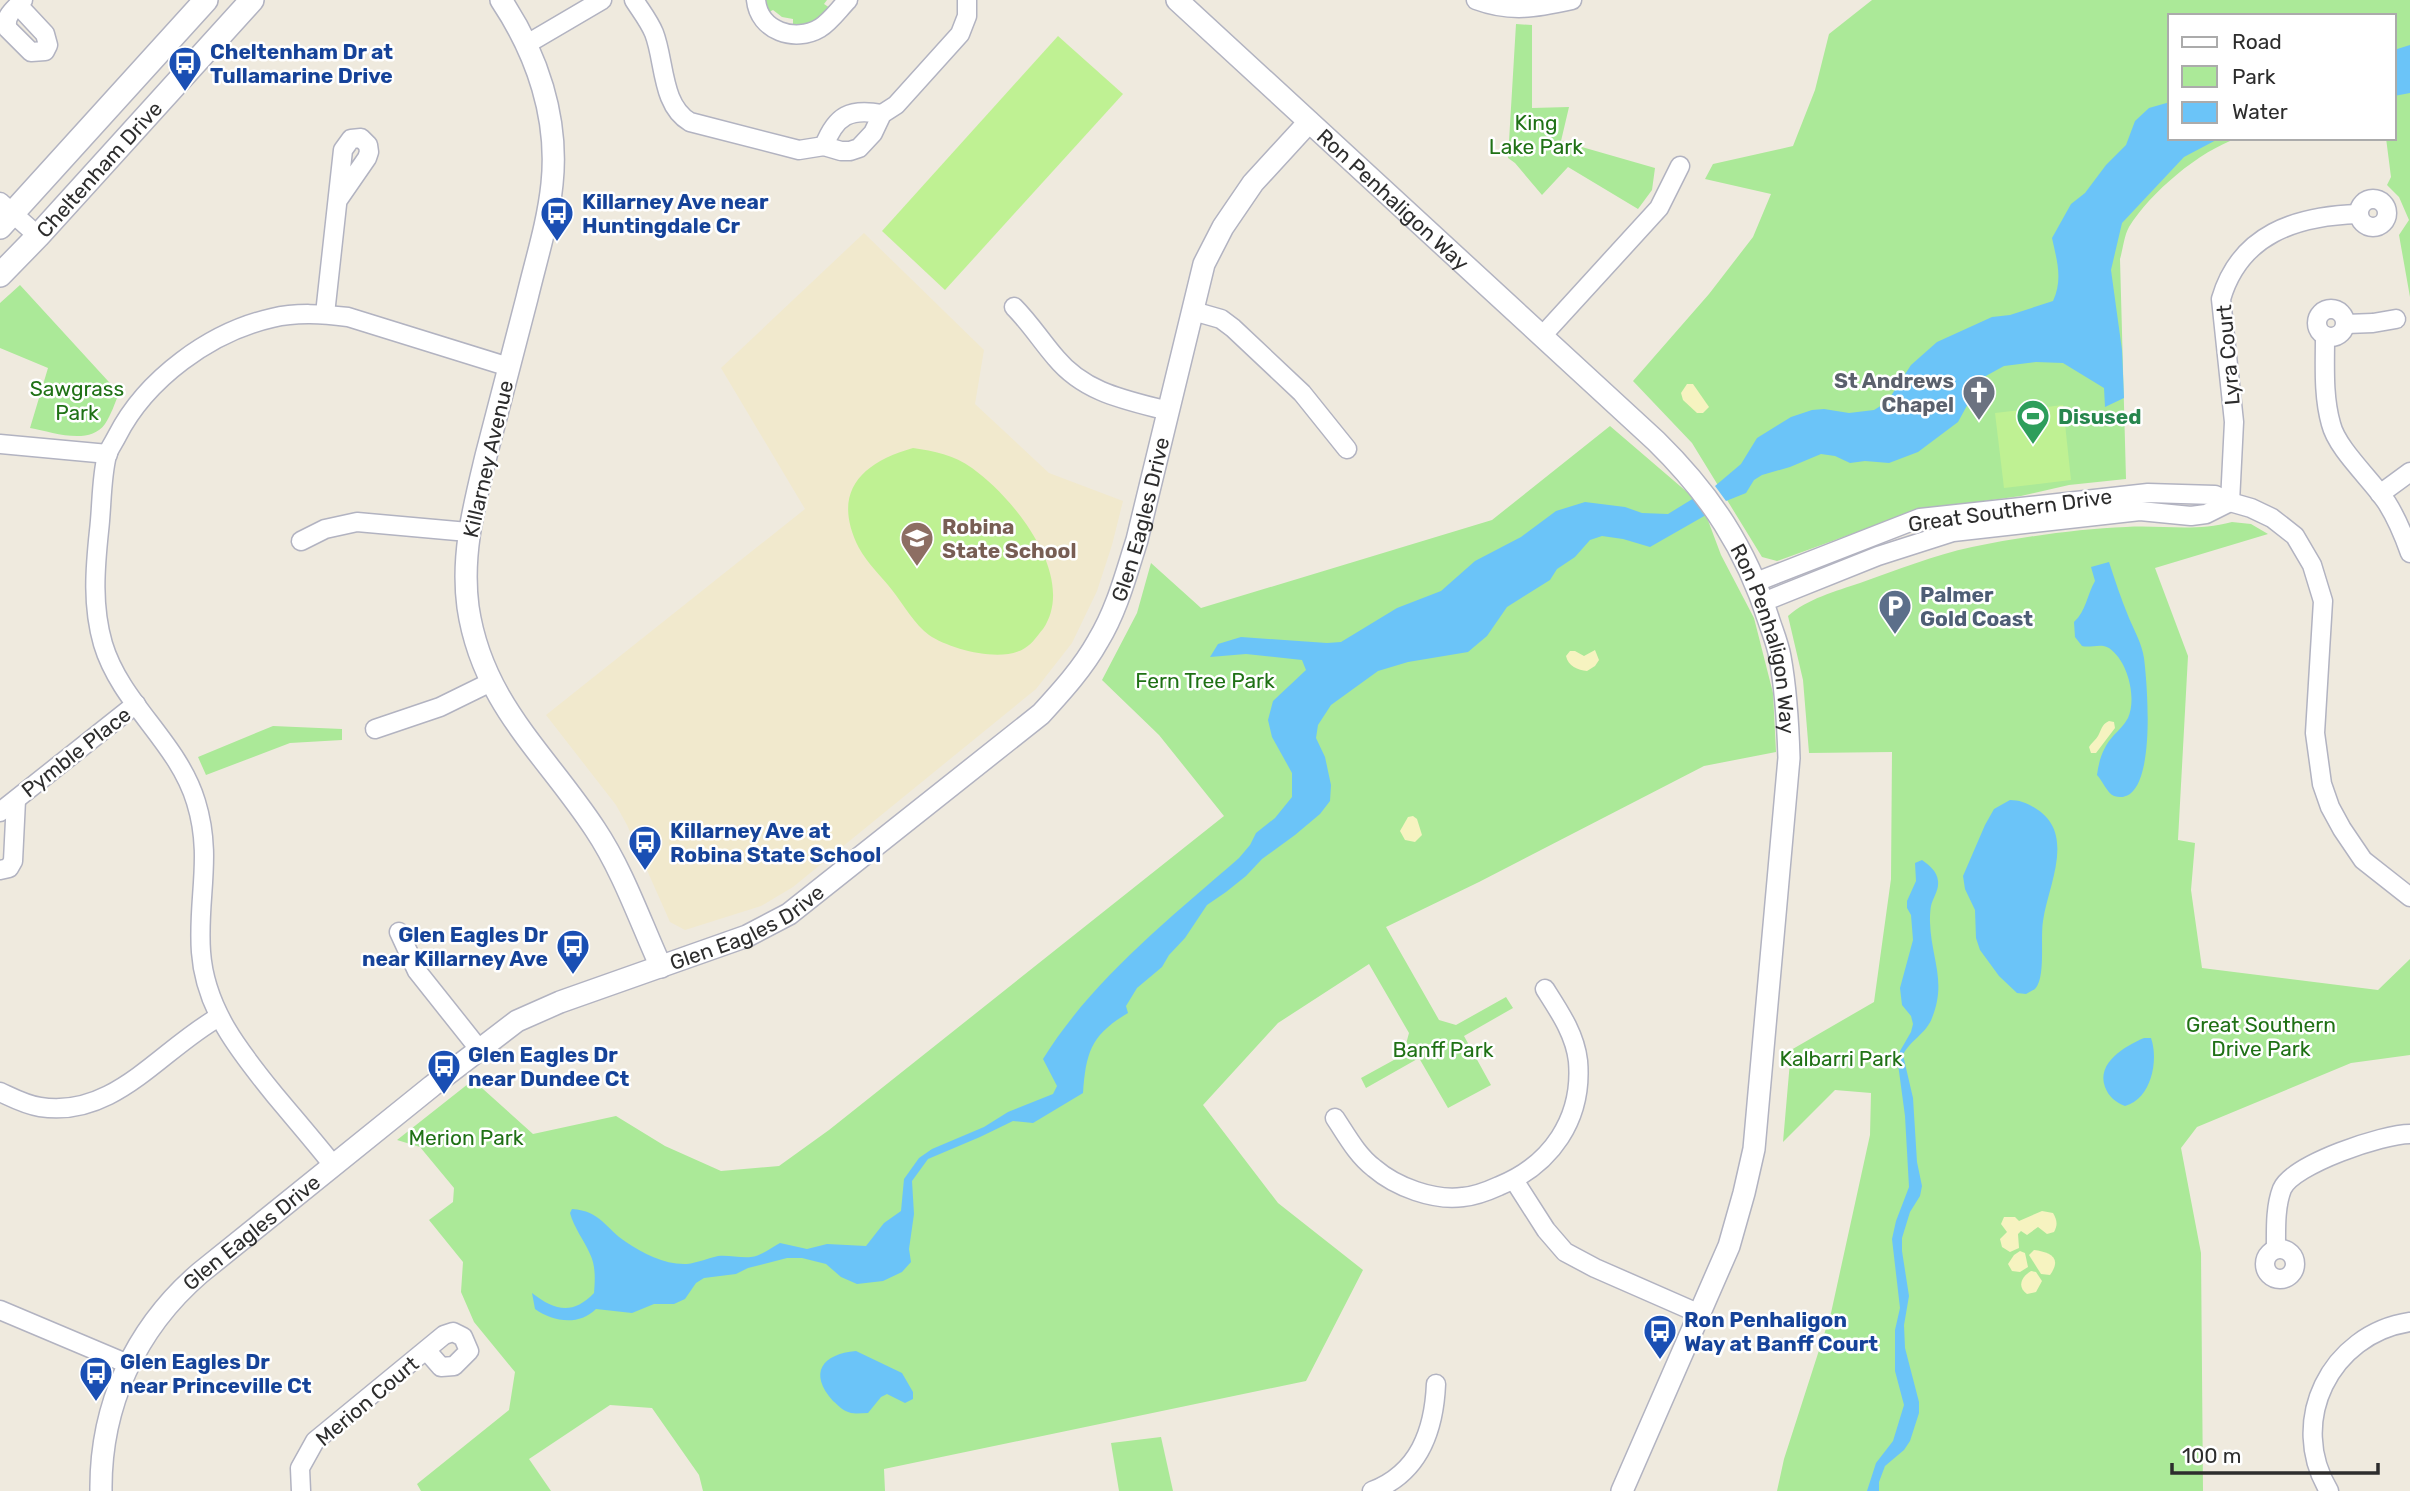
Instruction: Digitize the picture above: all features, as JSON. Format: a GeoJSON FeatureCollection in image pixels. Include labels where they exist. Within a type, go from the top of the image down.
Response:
{"type":"FeatureCollection","features":[{"type":"Feature","properties":{"kind":"main road","name":"Cheltenham Drive"},"geometry":{"type":"LineString","coordinates":[[0,275],[252,0]]}},
{"type":"Feature","properties":{"kind":"main road","name":"Cheltenham Drive"},"geometry":{"type":"LineString","coordinates":[[4,214],[194,4]]}},
{"type":"Feature","properties":{"kind":"street","name":"Killarney Avenue"},"geometry":{"type":"LineString","coordinates":[[501,0],[536,65],[549,114],[552,183],[542,235],[468,533],[468,607],[479,652],[508,714],[596,831],[661,967]]}},
{"type":"Feature","properties":{"kind":"street"},"geometry":{"type":"LineString","coordinates":[[527,44],[602,0]]}},
{"type":"Feature","properties":{"kind":"street"},"geometry":{"type":"LineString","coordinates":[[634,0],[653,32],[670,97],[683,118],[799,150],[824,146],[841,151],[859,148],[873,133],[882,114],[895,105],[960,34],[967,16],[967,0]]}},
{"type":"Feature","properties":{"kind":"street"},"geometry":{"type":"LineString","coordinates":[[757,0],[757,7],[765,22],[782,33],[794,35],[820,28],[848,0]]}},
{"type":"Feature","properties":{"kind":"street","name":"Ron Penhaligon Way"},"geometry":{"type":"LineString","coordinates":[[1177,0],[1656,441],[1696,482],[1740,548],[1759,592],[1780,655],[1787,707],[1789,758],[1754,1149],[1745,1193],[1729,1247],[1622,1491]]}},
{"type":"Feature","properties":{"kind":"street"},"geometry":{"type":"LineString","coordinates":[[1476,0],[1503,8],[1527,9],[1572,0]]}},
{"type":"Feature","properties":{"kind":"street"},"geometry":{"type":"LineString","coordinates":[[824,146],[832,128],[845,116],[861,111],[882,114]]}},
{"type":"Feature","properties":{"kind":"street","name":"Glen Eagles Drive"},"geometry":{"type":"LineString","coordinates":[[101,1491],[101,1459],[107,1425],[114,1398],[128,1364],[150,1327],[187,1285],[333,1165],[517,1021],[537,1011],[747,936],[789,914],[1041,714],[1083,665],[1112,615],[1137,540],[1204,264],[1223,227],[1253,183],[1309,122]]}},
{"type":"Feature","properties":{"kind":"street"},"geometry":{"type":"LineString","coordinates":[[1542,336],[1659,208],[1680,166]]}},
{"type":"Feature","properties":{"kind":"street"},"geometry":{"type":"LineString","coordinates":[[325,314],[338,200]]}},
{"type":"Feature","properties":{"kind":"street"},"geometry":{"type":"LineString","coordinates":[[4,214],[38,236]]}},
{"type":"Feature","properties":{"kind":"street","name":"Lyra Court"},"geometry":{"type":"LineString","coordinates":[[2230,502],[2234,422],[2221,299],[2226,281],[2235,266],[2263,238],[2307,220],[2329,215],[2358,214]]}},
{"type":"Feature","properties":{"kind":"street"},"geometry":{"type":"LineString","coordinates":[[1014,307],[1057,360],[1083,383],[1106,395],[1168,411]]}},
{"type":"Feature","properties":{"kind":"street"},"geometry":{"type":"LineString","coordinates":[[1193,311],[1221,319],[1233,328],[1302,393],[1347,449]]}},
{"type":"Feature","properties":{"kind":"street"},"geometry":{"type":"LineString","coordinates":[[333,1165],[240,1053],[219,1017],[206,983],[201,926],[206,853],[197,803],[175,757],[122,683],[104,647],[96,610],[95,561],[108,454],[125,421],[144,395],[169,372],[216,340],[256,322],[276,317],[325,314],[348,317],[509,367]]}},
{"type":"Feature","properties":{"kind":"street"},"geometry":{"type":"LineString","coordinates":[[2396,319],[2346,324],[2339,336],[2325,337],[2325,371],[2331,424],[2339,443],[2398,521],[2410,553]]}},
{"type":"Feature","properties":{"kind":"street"},"geometry":{"type":"LineString","coordinates":[[0,444],[108,454]]}},
{"type":"Feature","properties":{"kind":"street"},"geometry":{"type":"LineString","coordinates":[[2380,494],[2410,472]]}},
{"type":"Feature","properties":{"kind":"street","name":"Great Southern Drive"},"geometry":{"type":"LineString","coordinates":[[1759,592],[1920,518],[2125,494],[2203,493],[2251,508],[2272,518],[2295,536],[2312,565],[2322,601],[2315,733],[2322,784],[2330,807],[2342,830],[2364,860],[2410,897]]}},
{"type":"Feature","properties":{"kind":"street"},"geometry":{"type":"LineString","coordinates":[[301,541],[325,529],[357,522],[468,533]]}},
{"type":"Feature","properties":{"kind":"street"},"geometry":{"type":"LineString","coordinates":[[375,729],[440,707],[491,682]]}},
{"type":"Feature","properties":{"kind":"street","name":"Pymble Place"},"geometry":{"type":"LineString","coordinates":[[0,812],[136,704]]}},
{"type":"Feature","properties":{"kind":"street","name":"Pymble Place"},"geometry":{"type":"LineString","coordinates":[[0,870],[9,868],[13,861],[16,800]]}},
{"type":"Feature","properties":{"kind":"street"},"geometry":{"type":"LineString","coordinates":[[399,932],[417,971],[479,1049]]}},
{"type":"Feature","properties":{"kind":"street"},"geometry":{"type":"LineString","coordinates":[[1335,1118],[1359,1154],[1373,1168],[1390,1180],[1417,1191],[1463,1198],[1514,1180],[1550,1153],[1563,1133],[1578,1085],[1578,1060],[1573,1039],[1545,989]]}},
{"type":"Feature","properties":{"kind":"street"},"geometry":{"type":"LineString","coordinates":[[0,1092],[39,1107],[64,1109],[91,1104],[115,1093],[194,1031],[219,1017]]}},
{"type":"Feature","properties":{"kind":"street"},"geometry":{"type":"LineString","coordinates":[[2276,1249],[2278,1206],[2283,1187],[2300,1170],[2352,1148],[2395,1134],[2410,1134]]}},
{"type":"Feature","properties":{"kind":"street"},"geometry":{"type":"LineString","coordinates":[[1514,1180],[1546,1230],[1565,1252],[1700,1314]]}},
{"type":"Feature","properties":{"kind":"street"},"geometry":{"type":"LineString","coordinates":[[0,1310],[128,1364]]}},
{"type":"Feature","properties":{"kind":"street"},"geometry":{"type":"LineString","coordinates":[[2329,1491],[2318,1472],[2312,1451],[2314,1410],[2320,1392],[2332,1371],[2347,1353],[2363,1340],[2384,1329],[2410,1322]]}},
{"type":"Feature","properties":{"kind":"street","name":"Merion Court"},"geometry":{"type":"LineString","coordinates":[[301,1491],[300,1468],[315,1441],[426,1351]]}},
{"type":"Feature","properties":{"kind":"street"},"geometry":{"type":"LineString","coordinates":[[1372,1491],[1394,1479],[1409,1466],[1426,1441],[1435,1412],[1436,1384]]}},
{"type":"Feature","properties":{"kind":"shaded area","name":"Robina State School"},"geometry":{"type":"Polygon","coordinates":[[[864,233],[984,350],[975,404],[1049,473],[1123,501],[1112,545],[1097,591],[1072,643],[1036,689],[793,887],[761,906],[685,930],[670,922],[616,805],[546,715],[805,509],[721,368],[864,233]]]}},
{"type":"Feature","properties":{"kind":"green space"},"geometry":{"type":"Polygon","coordinates":[[[765,0],[827,0],[824,4],[830,8],[814,21],[793,25],[793,19],[782,17],[773,10],[769,12],[765,0]]]}},
{"type":"Feature","properties":{"kind":"green space"},"geometry":{"type":"Polygon","coordinates":[[[1872,0],[2410,0],[2410,297],[2399,235],[2409,220],[2399,197],[2387,185],[2391,177],[2386,140],[2396,140],[2396,14],[2168,14],[2168,140],[2233,140],[2207,153],[2162,187],[2138,214],[2126,234],[2120,259],[2126,479],[2069,485],[2021,496],[1918,510],[1777,561],[1762,557],[1692,443],[1633,381],[1709,294],[1753,237],[1771,194],[1705,179],[1713,164],[1793,146],[1815,90],[1829,34],[1872,0]]]}},
{"type":"Feature","properties":{"kind":"green space","name":"King Lake Park"},"geometry":{"type":"Polygon","coordinates":[[[1516,24],[1532,25],[1532,108],[1569,107],[1561,141],[1655,168],[1652,190],[1638,209],[1568,167],[1542,195],[1508,158],[1516,24]]]}},
{"type":"Feature","properties":{"kind":"green space"},"geometry":{"type":"Polygon","coordinates":[[[1058,36],[1123,94],[945,290],[882,231],[1058,36]]]}},
{"type":"Feature","properties":{"kind":"green space","name":"Sawgrass Park"},"geometry":{"type":"Polygon","coordinates":[[[20,285],[119,393],[105,424],[98,431],[70,436],[30,428],[48,368],[0,348],[0,303],[20,285]]]}},
{"type":"Feature","properties":{"kind":"green space","name":"Disused"},"geometry":{"type":"Polygon","coordinates":[[[2063,405],[2071,480],[2004,488],[1995,413],[2063,405]]]}},
{"type":"Feature","properties":{"kind":"green space"},"geometry":{"type":"Polygon","coordinates":[[[1610,426],[1694,498],[1706,515],[1721,555],[1754,618],[1773,693],[1776,752],[1704,766],[1386,927],[1439,1020],[1456,1025],[1506,997],[1513,1008],[1464,1036],[1491,1085],[1448,1108],[1419,1058],[1366,1088],[1361,1078],[1403,1055],[1409,1033],[1369,964],[1278,1023],[1203,1105],[1278,1203],[1363,1270],[1306,1381],[884,1469],[885,1491],[703,1491],[699,1475],[652,1408],[610,1405],[529,1459],[551,1491],[421,1491],[417,1484],[509,1410],[515,1372],[474,1322],[461,1292],[463,1262],[429,1220],[453,1202],[454,1188],[420,1147],[397,1140],[473,1080],[533,1134],[616,1116],[665,1146],[721,1171],[779,1166],[829,1130],[1224,816],[1159,735],[1102,680],[1137,613],[1151,563],[1201,608],[1492,520],[1610,426]]]}},
{"type":"Feature","properties":{"kind":"green space"},"geometry":{"type":"Polygon","coordinates":[[[913,448],[944,454],[972,468],[1006,499],[1036,540],[1047,563],[1053,586],[1052,608],[1043,629],[1025,648],[1004,654],[977,653],[963,650],[929,635],[914,620],[859,548],[851,529],[848,511],[850,496],[856,483],[878,462],[913,448]]]}},
{"type":"Feature","properties":{"kind":"green space"},"geometry":{"type":"Polygon","coordinates":[[[2232,522],[2251,524],[2268,534],[2155,568],[2188,656],[2178,840],[2195,843],[2191,890],[2202,968],[2378,990],[2410,959],[2410,1055],[2351,1063],[2197,1127],[2181,1148],[2201,1253],[2203,1491],[1777,1491],[1784,1459],[1831,1313],[1870,1135],[1871,1093],[1835,1090],[1783,1142],[1791,1050],[1874,1002],[1891,879],[1892,752],[1809,753],[1803,680],[1788,616],[1832,592],[1930,558],[1972,547],[2088,530],[2192,527],[2232,522]]]}},
{"type":"Feature","properties":{"kind":"green space"},"geometry":{"type":"Polygon","coordinates":[[[273,726],[342,729],[342,740],[290,743],[206,775],[198,757],[273,726]]]}},
{"type":"Feature","properties":{"kind":"green space"},"geometry":{"type":"Polygon","coordinates":[[[1161,1437],[1173,1491],[1119,1491],[1111,1443],[1161,1437]]]}},
{"type":"Feature","properties":{"kind":"sand"},"geometry":{"type":"Polygon","coordinates":[[[1687,384],[1693,384],[1709,407],[1703,413],[1697,413],[1683,400],[1681,393],[1687,384]]]}},
{"type":"Feature","properties":{"kind":"sand"},"geometry":{"type":"Polygon","coordinates":[[[1595,650],[1599,660],[1587,671],[1574,667],[1566,656],[1570,651],[1584,656],[1595,650]]]}},
{"type":"Feature","properties":{"kind":"sand"},"geometry":{"type":"Polygon","coordinates":[[[2109,721],[2114,722],[2115,728],[2096,753],[2091,753],[2089,747],[2109,721]]]}},
{"type":"Feature","properties":{"kind":"sand"},"geometry":{"type":"Polygon","coordinates":[[[1408,817],[1417,819],[1422,835],[1415,842],[1405,840],[1400,831],[1408,817]]]}},
{"type":"Feature","properties":{"kind":"sand"},"geometry":{"type":"Polygon","coordinates":[[[2042,1211],[2053,1213],[2056,1222],[2054,1232],[2047,1234],[2038,1227],[2027,1235],[2021,1231],[2018,1234],[2019,1248],[2010,1252],[2002,1247],[2000,1239],[2007,1232],[2001,1224],[2004,1217],[2015,1217],[2019,1221],[2042,1211]]]}},
{"type":"Feature","properties":{"kind":"sand"},"geometry":{"type":"Polygon","coordinates":[[[2034,1250],[2045,1252],[2055,1260],[2050,1275],[2041,1274],[2029,1255],[2034,1250]]]}},
{"type":"Feature","properties":{"kind":"sand"},"geometry":{"type":"Polygon","coordinates":[[[2020,1251],[2025,1253],[2028,1267],[2020,1272],[2012,1271],[2008,1264],[2020,1251]]]}},
{"type":"Feature","properties":{"kind":"sand"},"geometry":{"type":"Polygon","coordinates":[[[2031,1271],[2036,1272],[2042,1281],[2036,1292],[2027,1294],[2022,1288],[2022,1282],[2031,1271]]]}},
{"type":"Feature","properties":{"kind":"water"},"geometry":{"type":"Polygon","coordinates":[[[2410,45],[2410,93],[2396,96],[2396,49],[2410,45]]]}},
{"type":"Feature","properties":{"kind":"water"},"geometry":{"type":"Polygon","coordinates":[[[2168,103],[2168,140],[2216,140],[2184,157],[2122,223],[2111,270],[2122,350],[2124,398],[2105,407],[2104,388],[2063,363],[2036,362],[2004,366],[1984,377],[1958,422],[1918,452],[1889,463],[1850,463],[1835,456],[1821,454],[1762,475],[1754,480],[1746,493],[1726,501],[1715,486],[1741,464],[1757,438],[1791,417],[1812,410],[1849,413],[1874,410],[1887,402],[1911,365],[1937,342],[1992,317],[2010,315],[2053,301],[2058,277],[2052,238],[2071,204],[2085,193],[2106,165],[2126,145],[2135,121],[2149,108],[2168,103]]]}},
{"type":"Feature","properties":{"kind":"water"},"geometry":{"type":"Polygon","coordinates":[[[1694,498],[1706,515],[1650,547],[1602,536],[1590,540],[1575,557],[1557,569],[1550,580],[1507,607],[1487,636],[1468,652],[1408,662],[1378,671],[1331,705],[1318,725],[1316,738],[1325,757],[1331,785],[1330,801],[1320,814],[1207,905],[1162,967],[1137,988],[1126,1006],[1128,1013],[1098,1037],[1086,1066],[1083,1093],[1033,1123],[1013,1121],[928,1159],[912,1181],[914,1214],[909,1249],[911,1262],[902,1272],[883,1281],[857,1284],[841,1277],[826,1264],[802,1258],[787,1258],[748,1268],[736,1274],[704,1278],[696,1283],[685,1299],[674,1304],[654,1304],[632,1313],[596,1309],[582,1318],[566,1320],[550,1317],[535,1309],[532,1293],[548,1304],[564,1308],[579,1305],[594,1293],[593,1263],[570,1213],[572,1209],[590,1213],[619,1237],[647,1254],[679,1264],[718,1256],[755,1256],[780,1243],[807,1249],[827,1244],[866,1246],[884,1223],[901,1211],[904,1179],[919,1158],[932,1149],[984,1127],[1008,1112],[1053,1094],[1057,1086],[1043,1059],[1084,1003],[1133,952],[1239,858],[1256,833],[1275,818],[1292,797],[1292,773],[1272,737],[1268,720],[1273,701],[1306,670],[1302,660],[1246,654],[1210,657],[1218,644],[1241,637],[1341,642],[1397,608],[1441,591],[1475,561],[1521,537],[1556,511],[1585,502],[1625,507],[1642,513],[1668,514],[1694,498]]]}},
{"type":"Feature","properties":{"kind":"water"},"geometry":{"type":"Polygon","coordinates":[[[2109,562],[2143,653],[2148,715],[2144,764],[2138,783],[2128,795],[2114,796],[2097,775],[2104,749],[2131,710],[2129,680],[2116,654],[2109,648],[2082,646],[2075,637],[2074,622],[2084,608],[2095,581],[2091,567],[2109,562]]]}},
{"type":"Feature","properties":{"kind":"water"},"geometry":{"type":"Polygon","coordinates":[[[2010,800],[2035,808],[2048,819],[2055,831],[2057,845],[2057,860],[2043,921],[2042,967],[2035,989],[2026,994],[2017,993],[1999,976],[1980,950],[1976,938],[1975,910],[1965,889],[1963,876],[1994,809],[2010,800]]]}},
{"type":"Feature","properties":{"kind":"water"},"geometry":{"type":"Polygon","coordinates":[[[1922,860],[1934,871],[1938,881],[1930,922],[1938,992],[1929,1024],[1903,1055],[1913,1098],[1917,1162],[1922,1186],[1902,1238],[1909,1296],[1904,1325],[1905,1348],[1919,1402],[1919,1413],[1910,1441],[1904,1450],[1885,1466],[1879,1482],[1879,1491],[1867,1491],[1876,1463],[1893,1441],[1904,1405],[1895,1371],[1895,1330],[1900,1308],[1892,1239],[1909,1187],[1905,1116],[1898,1064],[1900,1051],[1913,1024],[1911,1016],[1902,1005],[1900,988],[1913,940],[1907,901],[1916,881],[1915,863],[1922,860]]]}},
{"type":"Feature","properties":{"kind":"water"},"geometry":{"type":"Polygon","coordinates":[[[2144,1038],[2151,1038],[2153,1047],[2151,1078],[2141,1096],[2125,1106],[2113,1099],[2107,1091],[2103,1078],[2105,1070],[2114,1056],[2144,1038]]]}},
{"type":"Feature","properties":{"kind":"water"},"geometry":{"type":"Polygon","coordinates":[[[856,1351],[902,1373],[913,1392],[913,1399],[905,1403],[887,1394],[881,1397],[868,1413],[851,1413],[833,1401],[821,1382],[822,1367],[835,1356],[856,1351]]]}},
{"type":"Feature","properties":{"kind":"place","name":"Cheltenham Dr at Tullamarine Drive"},"geometry":{"type":"Point","coordinates":[185,93]}},
{"type":"Feature","properties":{"kind":"place","name":"Killarney Ave near Huntingdale Cr"},"geometry":{"type":"Point","coordinates":[557,243]}},
{"type":"Feature","properties":{"kind":"place","name":"St Andrews Chapel"},"geometry":{"type":"Point","coordinates":[1979,422]}},
{"type":"Feature","properties":{"kind":"place","name":"Disused"},"geometry":{"type":"Point","coordinates":[2033,446]}},
{"type":"Feature","properties":{"kind":"place","name":"Robina State School"},"geometry":{"type":"Point","coordinates":[917,568]}},
{"type":"Feature","properties":{"kind":"place","name":"Palmer Gold Coast"},"geometry":{"type":"Point","coordinates":[1895,636]}},
{"type":"Feature","properties":{"kind":"place","name":"Killarney Ave at Robina State School"},"geometry":{"type":"Point","coordinates":[645,872]}},
{"type":"Feature","properties":{"kind":"place","name":"Glen Eagles Dr near Killarney Ave"},"geometry":{"type":"Point","coordinates":[573,976]}},
{"type":"Feature","properties":{"kind":"place","name":"Glen Eagles Dr near Dundee Ct"},"geometry":{"type":"Point","coordinates":[444,1096]}},
{"type":"Feature","properties":{"kind":"place","name":"Ron Penhaligon Way at Banff Court"},"geometry":{"type":"Point","coordinates":[1660,1361]}},
{"type":"Feature","properties":{"kind":"place","name":"Glen Eagles Dr near Princeville Ct"},"geometry":{"type":"Point","coordinates":[96,1403]}},
{"type":"Feature","properties":{"kind":"park label","name":"Fern Tree Park"},"geometry":{"type":"Point","coordinates":[1205,680]}},
{"type":"Feature","properties":{"kind":"park label","name":"Great Southern Drive Park"},"geometry":{"type":"Point","coordinates":[2261,1036]}},
{"type":"Feature","properties":{"kind":"park label","name":"Banff Park"},"geometry":{"type":"Point","coordinates":[1443,1049]}},
{"type":"Feature","properties":{"kind":"park label","name":"Kalbarri Park"},"geometry":{"type":"Point","coordinates":[1841,1058]}},
{"type":"Feature","properties":{"kind":"park label","name":"Merion Park"},"geometry":{"type":"Point","coordinates":[466,1137]}}]}
